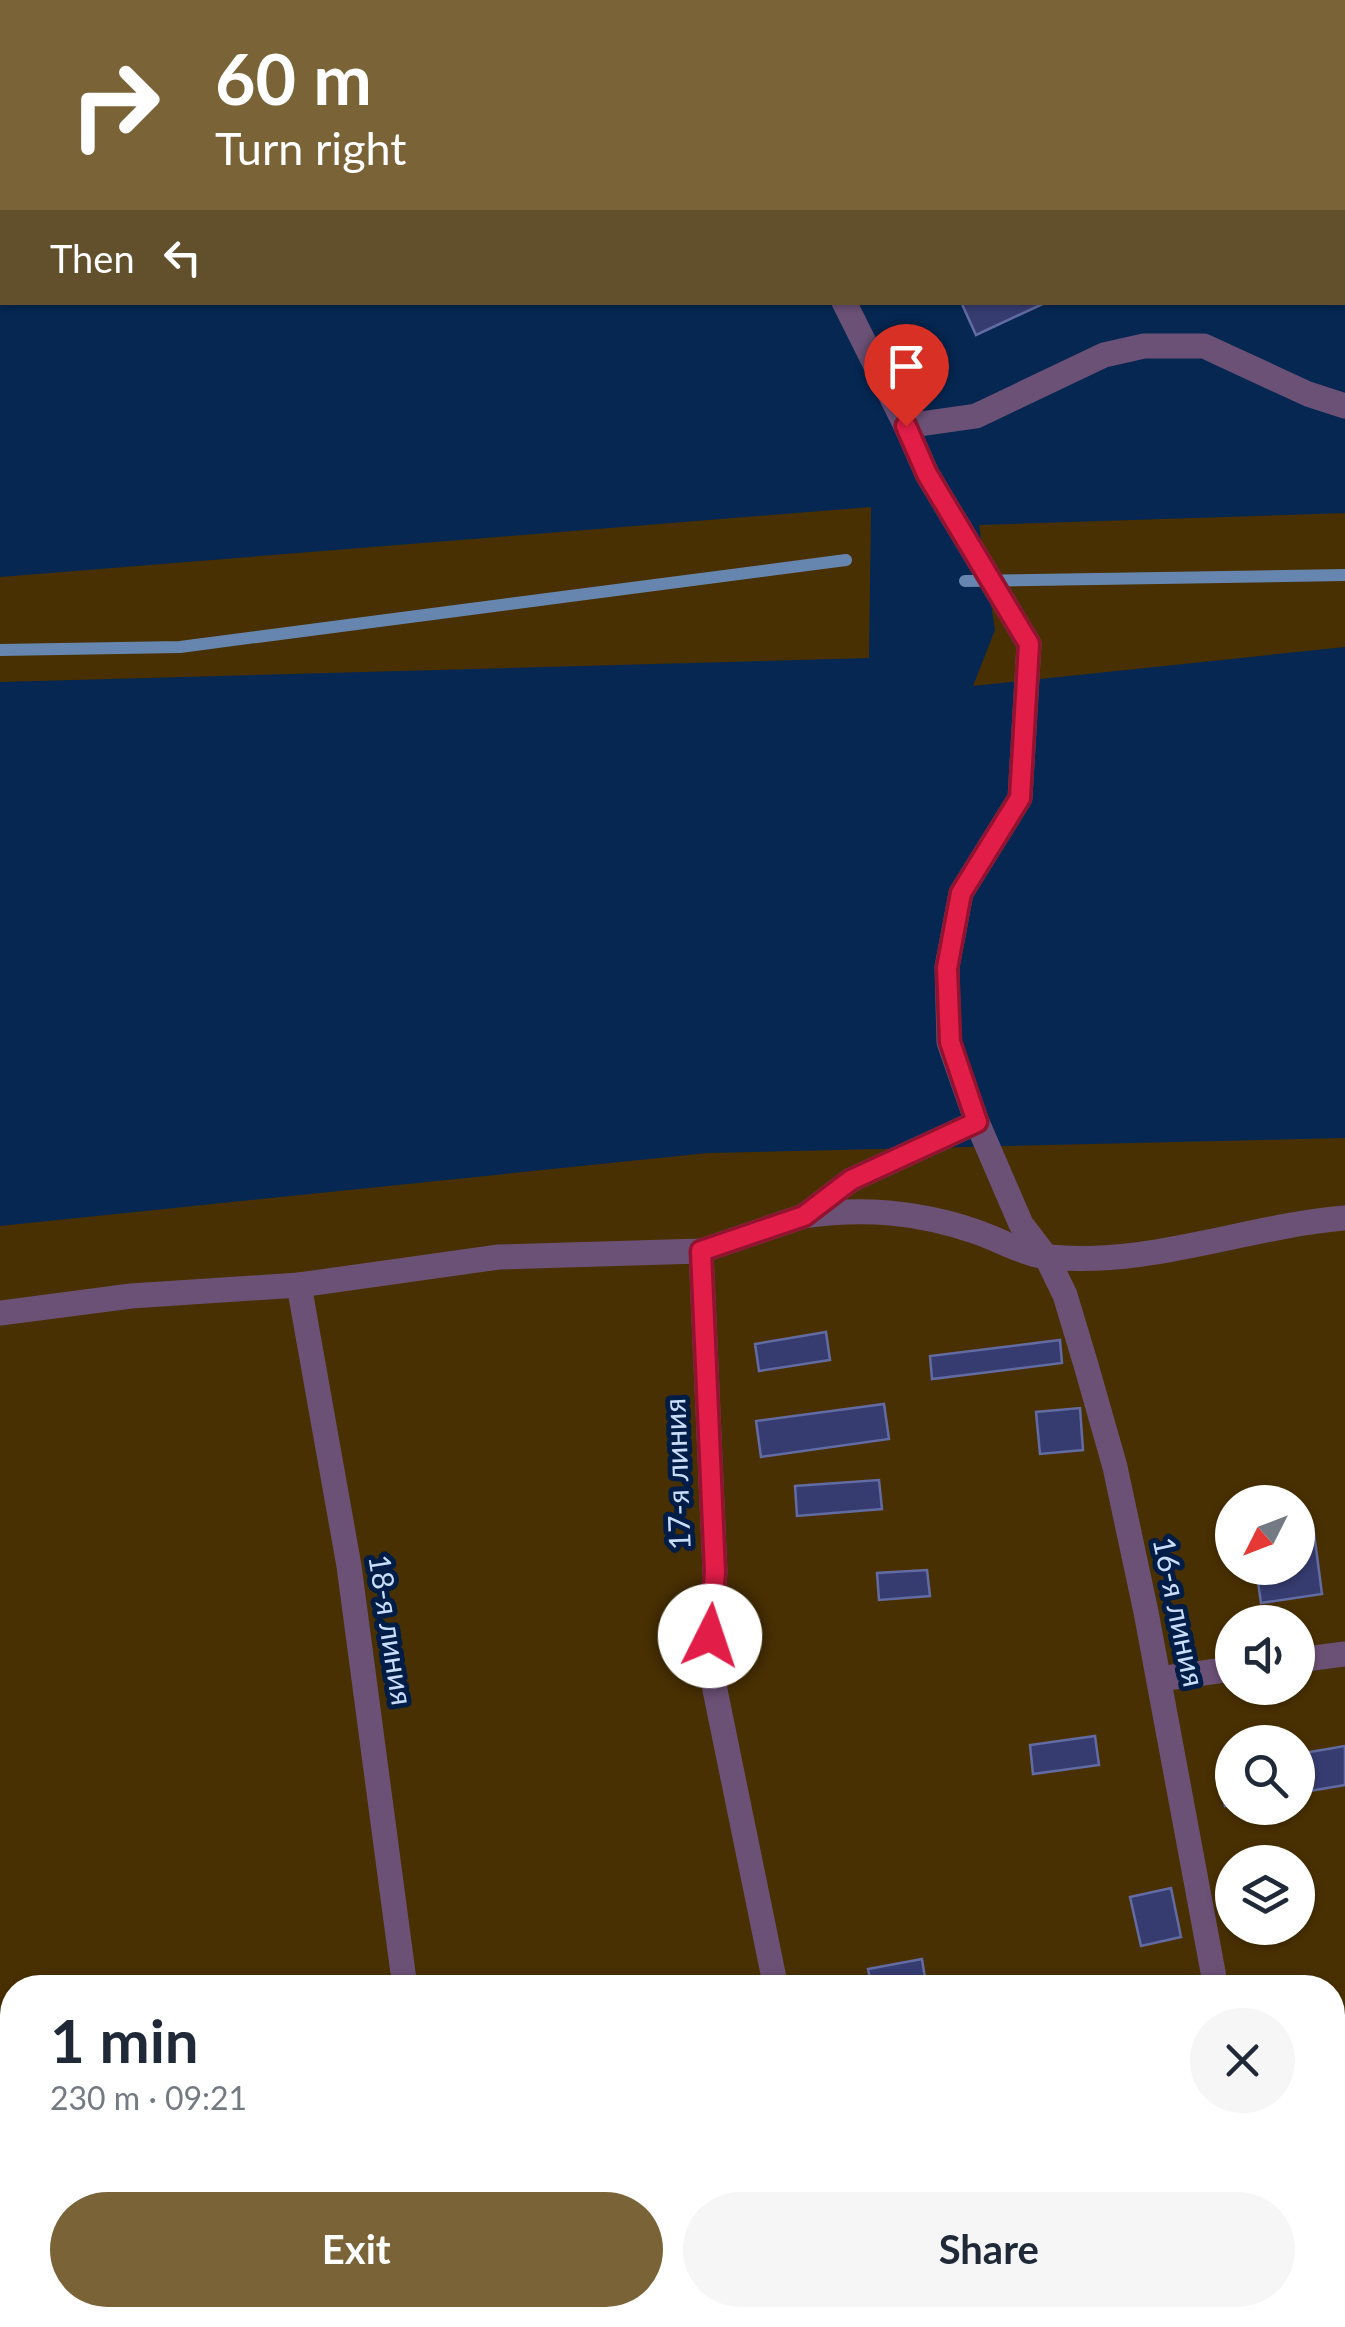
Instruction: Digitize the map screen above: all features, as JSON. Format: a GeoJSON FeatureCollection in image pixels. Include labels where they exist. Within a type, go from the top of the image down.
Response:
{"type":"FeatureCollection","features":[{"type":"Feature","properties":{"kind":"street","name":"16-я линия"},"geometry":{"type":"LineString","coordinates":[[846,305],[927,474],[1029,644],[1020,798],[961,893],[947,968],[950,1042],[977,1122],[1020,1224],[1047,1258],[1065,1296],[1114,1466],[1159,1679],[1214,1975]]}},
{"type":"Feature","properties":{"kind":"street"},"geometry":{"type":"LineString","coordinates":[[906,426],[976,416],[1104,355],[1144,346],[1204,346],[1308,394],[1345,406]]}},
{"type":"Feature","properties":{"kind":"street"},"geometry":{"type":"LineString","coordinates":[[804,1216],[851,1180],[977,1122]]}},
{"type":"Feature","properties":{"kind":"street"},"geometry":{"type":"LineString","coordinates":[[0,1313],[131,1296],[298,1285],[499,1258],[701,1251],[804,1216],[846,1210],[886,1210],[973,1230],[1047,1258],[1149,1254],[1296,1222],[1345,1218]]}},
{"type":"Feature","properties":{"kind":"street","name":"17-я линия"},"geometry":{"type":"LineString","coordinates":[[701,1251],[715,1572],[710,1636],[715,1690],[773,1975]]}},
{"type":"Feature","properties":{"kind":"street","name":"18-я линия"},"geometry":{"type":"LineString","coordinates":[[298,1285],[349,1566],[403,1975]]}},
{"type":"Feature","properties":{"kind":"street"},"geometry":{"type":"LineString","coordinates":[[1315,1658],[1345,1654]]}},
{"type":"Feature","properties":{"kind":"street"},"geometry":{"type":"LineString","coordinates":[[1159,1679],[1215,1671]]}},
{"type":"Feature","properties":{"kind":"shaded area"},"geometry":{"type":"Polygon","coordinates":[[[871,507],[869,658],[0,682],[0,577],[871,507]]]}},
{"type":"Feature","properties":{"kind":"shaded area"},"geometry":{"type":"Polygon","coordinates":[[[1345,513],[1345,647],[973,686],[995,630],[979,525],[1345,513]]]}},
{"type":"Feature","properties":{"kind":"shaded area"},"geometry":{"type":"Polygon","coordinates":[[[1345,1138],[1345,1975],[0,1975],[0,1226],[708,1153],[1345,1138]]]}},
{"type":"Feature","properties":{"kind":"building"},"geometry":{"type":"Polygon","coordinates":[[[962,305],[1041,305],[976,335],[962,305]]]}},
{"type":"Feature","properties":{"kind":"building"},"geometry":{"type":"Polygon","coordinates":[[[826,1332],[830,1360],[759,1371],[755,1344],[826,1332]]]}},
{"type":"Feature","properties":{"kind":"building"},"geometry":{"type":"Polygon","coordinates":[[[1060,1340],[1062,1363],[932,1379],[930,1356],[1060,1340]]]}},
{"type":"Feature","properties":{"kind":"building"},"geometry":{"type":"Polygon","coordinates":[[[884,1404],[889,1439],[761,1457],[756,1421],[884,1404]]]}},
{"type":"Feature","properties":{"kind":"building"},"geometry":{"type":"Polygon","coordinates":[[[1080,1408],[1083,1450],[1040,1454],[1036,1412],[1080,1408]]]}},
{"type":"Feature","properties":{"kind":"building"},"geometry":{"type":"Polygon","coordinates":[[[879,1480],[882,1509],[797,1516],[795,1486],[879,1480]]]}},
{"type":"Feature","properties":{"kind":"building"},"geometry":{"type":"Polygon","coordinates":[[[1315,1540],[1322,1594],[1261,1603],[1258,1585],[1315,1585],[1315,1540]]]}},
{"type":"Feature","properties":{"kind":"building"},"geometry":{"type":"Polygon","coordinates":[[[927,1570],[930,1596],[879,1600],[877,1573],[927,1570]]]}},
{"type":"Feature","properties":{"kind":"building"},"geometry":{"type":"Polygon","coordinates":[[[1095,1736],[1099,1765],[1033,1774],[1030,1745],[1095,1736]]]}},
{"type":"Feature","properties":{"kind":"building"},"geometry":{"type":"Polygon","coordinates":[[[1345,1746],[1345,1785],[1315,1790],[1315,1751],[1345,1746]]]}},
{"type":"Feature","properties":{"kind":"building"},"geometry":{"type":"Polygon","coordinates":[[[1171,1888],[1181,1937],[1141,1946],[1130,1897],[1171,1888]]]}},
{"type":"Feature","properties":{"kind":"building"},"geometry":{"type":"Polygon","coordinates":[[[922,1959],[925,1975],[869,1975],[868,1969],[922,1959]]]}},
{"type":"Feature","properties":{"kind":"waterway"},"geometry":{"type":"LineString","coordinates":[[0,650],[180,647],[846,560]]}},
{"type":"Feature","properties":{"kind":"waterway"},"geometry":{"type":"LineString","coordinates":[[965,581],[1345,575]]}},
{"type":"Feature","properties":{"kind":"route"},"geometry":{"type":"LineString","coordinates":[[710,1636],[715,1572],[701,1251],[804,1216],[851,1180],[977,1122],[950,1042],[947,968],[961,893],[1020,798],[1029,644],[927,474],[906,426]]}}]}
